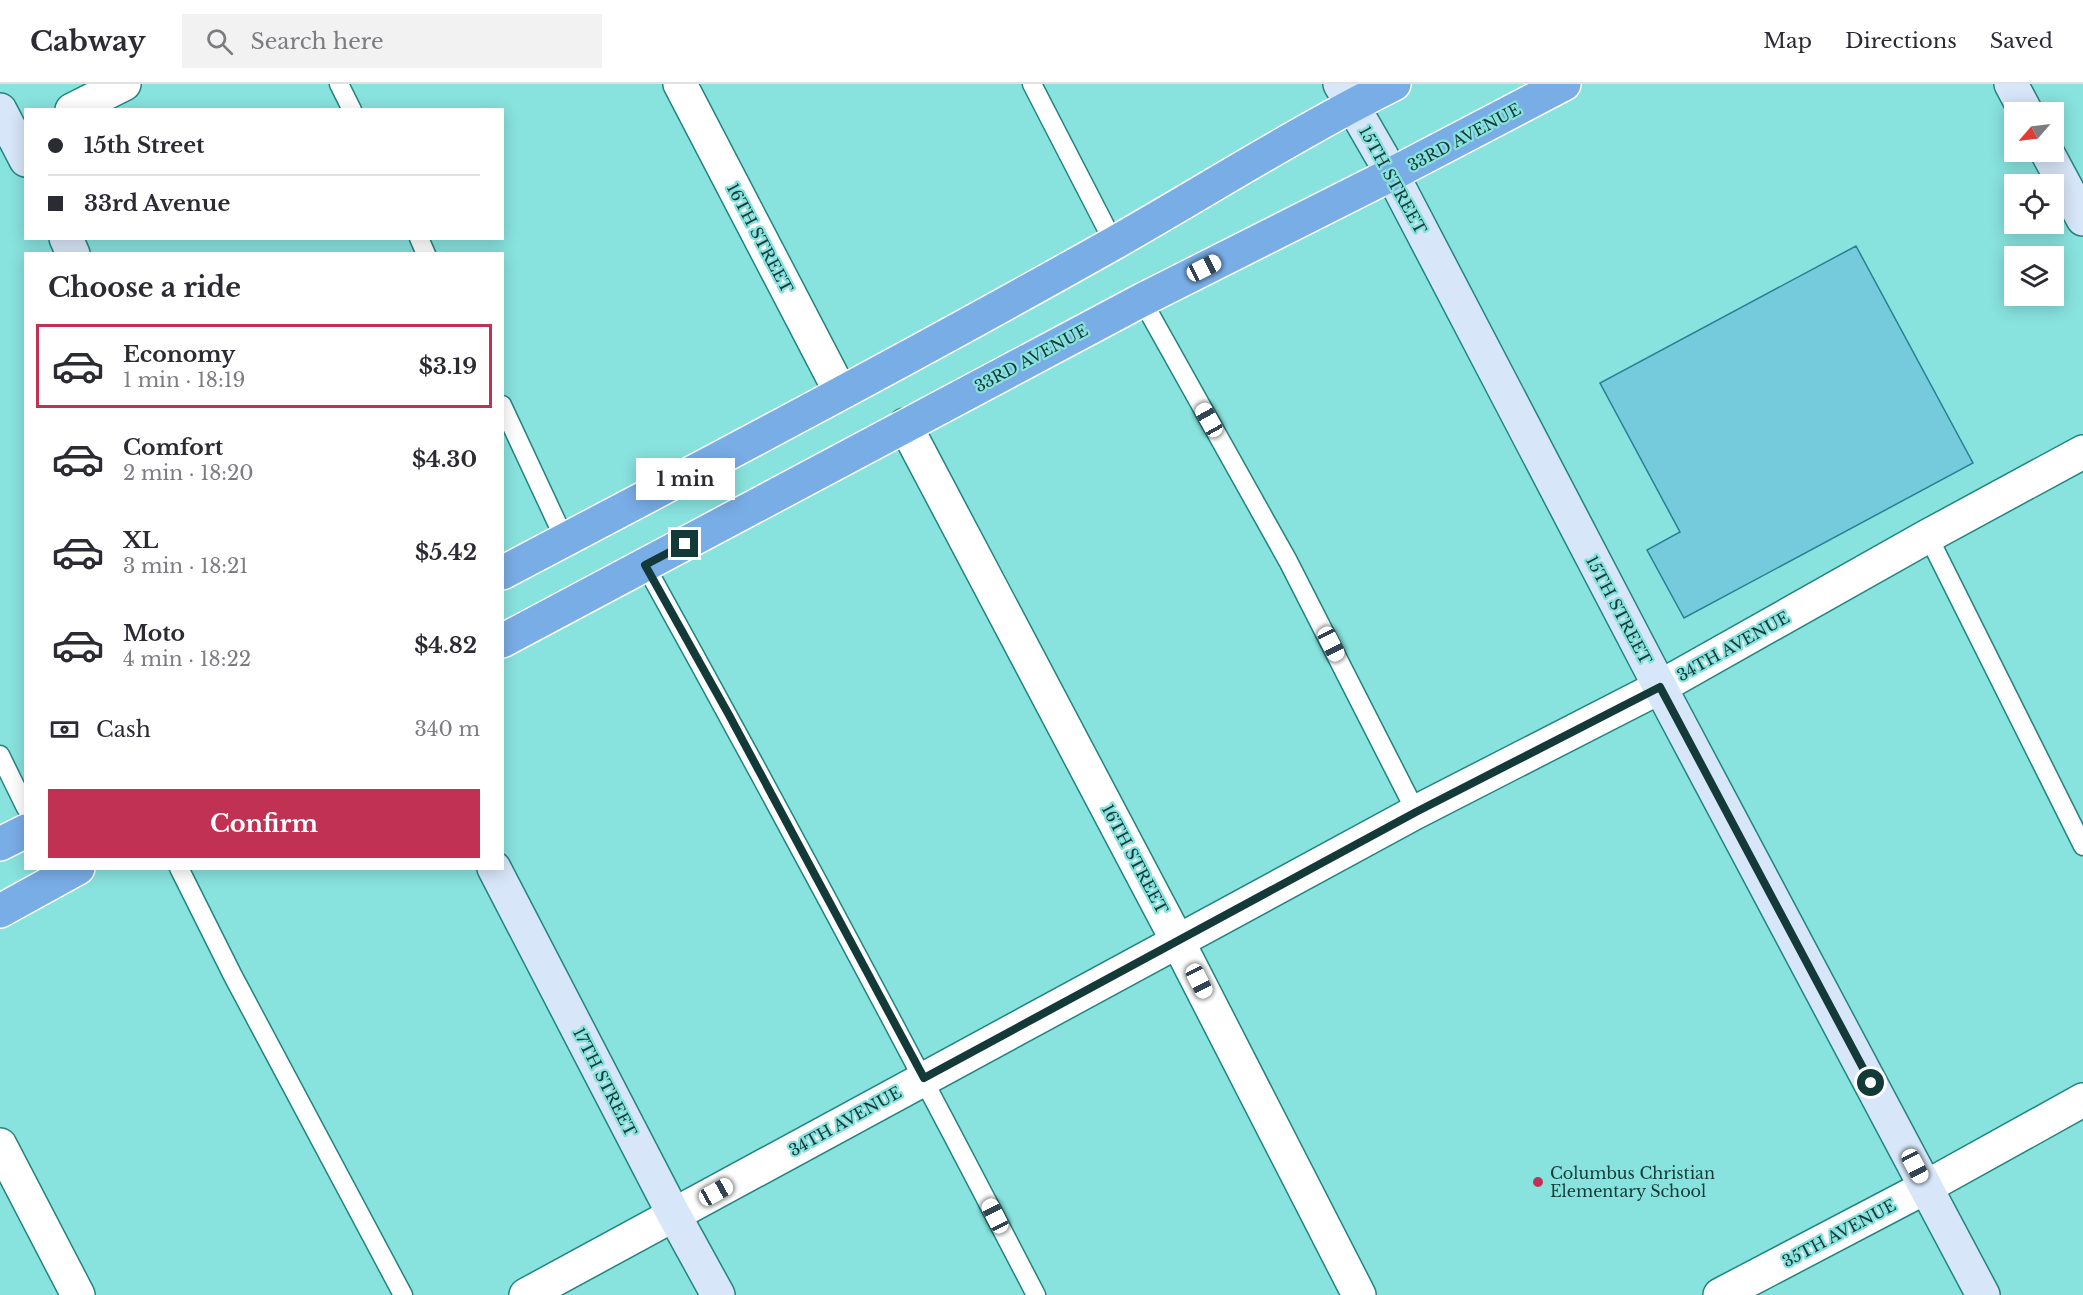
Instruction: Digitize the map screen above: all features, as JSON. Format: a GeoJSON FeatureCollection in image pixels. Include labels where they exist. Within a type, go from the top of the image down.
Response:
{"type":"FeatureCollection","features":[{"type":"Feature","properties":{"kind":"highway"},"geometry":{"type":"LineString","coordinates":[[504,572],[841,393],[1114,243],[1346,95],[1394,84]]}},
{"type":"Feature","properties":{"kind":"highway","name":"33RD AVENUE"},"geometry":{"type":"LineString","coordinates":[[504,640],[1142,300],[1564,84]]}},
{"type":"Feature","properties":{"kind":"highway"},"geometry":{"type":"LineString","coordinates":[[0,844],[24,832]]}},
{"type":"Feature","properties":{"kind":"highway"},"geometry":{"type":"LineString","coordinates":[[0,910],[74,870]]}},
{"type":"Feature","properties":{"kind":"street"},"geometry":{"type":"LineString","coordinates":[[76,108],[124,84]]}},
{"type":"Feature","properties":{"kind":"street","name":"16TH STREET"},"geometry":{"type":"LineString","coordinates":[[680,84],[841,393]]}},
{"type":"Feature","properties":{"kind":"street"},"geometry":{"type":"LineString","coordinates":[[2011,84],[2021,102]]}},
{"type":"Feature","properties":{"kind":"street","name":"15TH STREET"},"geometry":{"type":"LineString","coordinates":[[1346,95],[1392,174],[1660,687],[1983,1295]]}},
{"type":"Feature","properties":{"kind":"street"},"geometry":{"type":"LineString","coordinates":[[2052,162],[2083,219]]}},
{"type":"Feature","properties":{"kind":"street","name":"16TH STREET"},"geometry":{"type":"LineString","coordinates":[[905,425],[1178,940],[1359,1295]]}},
{"type":"Feature","properties":{"kind":"street","name":"34TH AVENUE"},"geometry":{"type":"LineString","coordinates":[[526,1295],[1416,812],[1660,687],[1928,536],[2083,452]]}},
{"type":"Feature","properties":{"kind":"street","name":"17TH STREET"},"geometry":{"type":"LineString","coordinates":[[495,870],[718,1295]]}},
{"type":"Feature","properties":{"kind":"street","name":"35TH AVENUE"},"geometry":{"type":"LineString","coordinates":[[1720,1295],[1926,1187],[2083,1100]]}},
{"type":"Feature","properties":{"kind":"street"},"geometry":{"type":"LineString","coordinates":[[0,1145],[78,1295]]}},
{"type":"Feature","properties":{"kind":"lane"},"geometry":{"type":"LineString","coordinates":[[339,84],[351,108]]}},
{"type":"Feature","properties":{"kind":"lane"},"geometry":{"type":"LineString","coordinates":[[1032,84],[1114,243]]}},
{"type":"Feature","properties":{"kind":"lane"},"geometry":{"type":"LineString","coordinates":[[1142,300],[1288,561],[1416,812]]}},
{"type":"Feature","properties":{"kind":"lane"},"geometry":{"type":"LineString","coordinates":[[504,409],[565,540]]}},
{"type":"Feature","properties":{"kind":"lane"},"geometry":{"type":"LineString","coordinates":[[1928,536],[2083,846]]}},
{"type":"Feature","properties":{"kind":"lane"},"geometry":{"type":"LineString","coordinates":[[645,565],[729,715],[924,1078],[1036,1295]]}},
{"type":"Feature","properties":{"kind":"lane"},"geometry":{"type":"LineString","coordinates":[[0,755],[24,804]]}},
{"type":"Feature","properties":{"kind":"lane"},"geometry":{"type":"LineString","coordinates":[[180,870],[233,976],[403,1295]]}},
{"type":"Feature","properties":{"kind":"building"},"geometry":{"type":"Polygon","coordinates":[[[1856,246],[1973,463],[1684,618],[1647,550],[1680,532],[1600,383],[1856,246]]]}},
{"type":"Feature","properties":{"kind":"place","name":"Columbus Christian Elementary School"},"geometry":{"type":"Point","coordinates":[1538,1182]}},
{"type":"Feature","properties":{"kind":"route"},"geometry":{"type":"LineString","coordinates":[[685,544],[645,565],[729,715],[924,1078],[1416,812],[1660,687],[1871,1083]]}}]}
